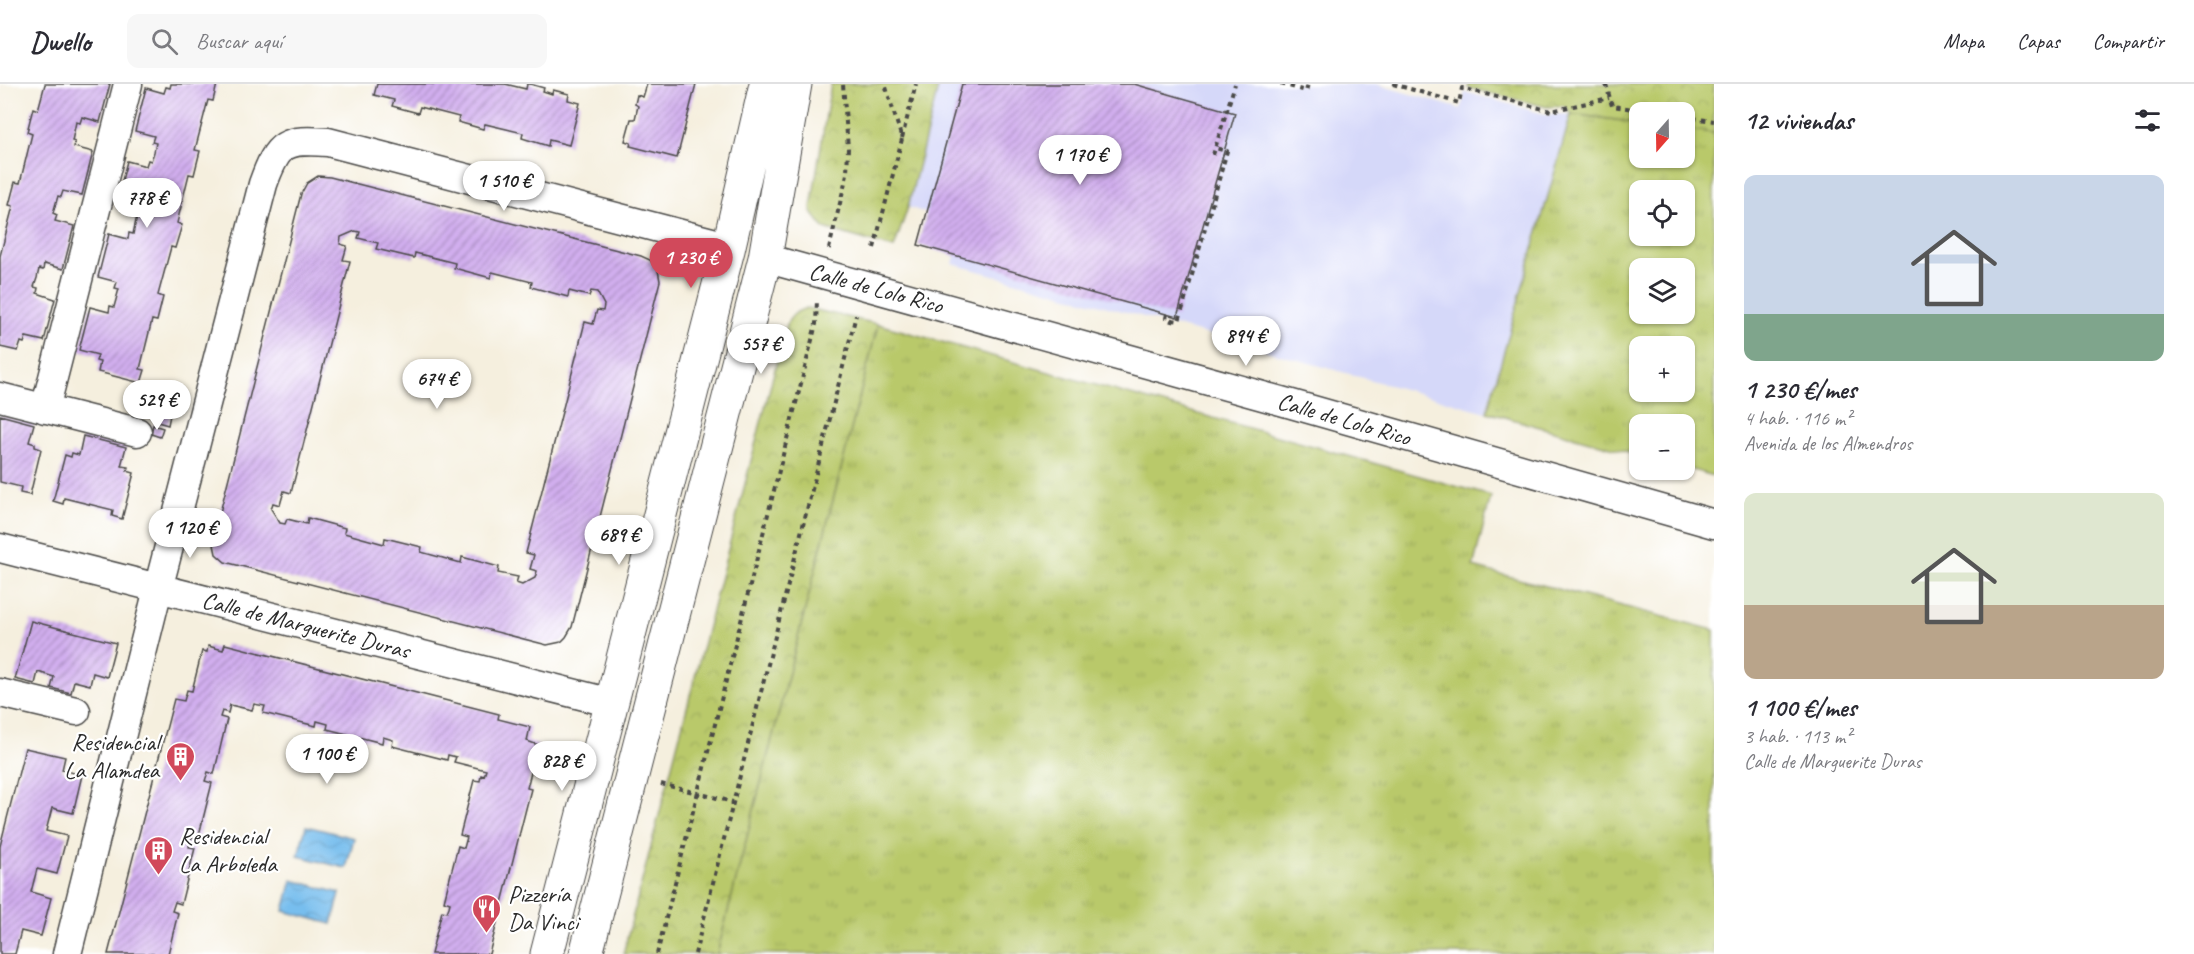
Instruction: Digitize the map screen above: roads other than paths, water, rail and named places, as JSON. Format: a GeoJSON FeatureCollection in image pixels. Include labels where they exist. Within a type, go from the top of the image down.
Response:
{"type":"FeatureCollection","features":[{"type":"Feature","properties":{"kind":"street"},"geometry":{"type":"LineString","coordinates":[[45,409],[128,84]]}},
{"type":"Feature","properties":{"kind":"street"},"geometry":{"type":"LineString","coordinates":[[547,954],[728,250],[766,84]]}},
{"type":"Feature","properties":{"kind":"street"},"geometry":{"type":"LineString","coordinates":[[586,954],[765,258],[795,84]]}},
{"type":"Feature","properties":{"kind":"street"},"geometry":{"type":"LineString","coordinates":[[67,954],[158,589],[263,184],[271,163],[281,148],[299,140],[328,142],[712,242],[728,250]]}},
{"type":"Feature","properties":{"kind":"street","name":"Calle de Lolo Rico"},"geometry":{"type":"LineString","coordinates":[[765,258],[1714,524]]}},
{"type":"Feature","properties":{"kind":"street"},"geometry":{"type":"LineString","coordinates":[[0,397],[137,432]]}},
{"type":"Feature","properties":{"kind":"street","name":"Calle de Marguerite Duras"},"geometry":{"type":"LineString","coordinates":[[0,548],[612,703]]}},
{"type":"Feature","properties":{"kind":"street"},"geometry":{"type":"LineString","coordinates":[[0,693],[76,711]]}},
{"type":"Feature","properties":{"kind":"water"},"geometry":{"type":"Polygon","coordinates":[[[306,826],[354,838],[346,868],[298,856],[306,826]]]}},
{"type":"Feature","properties":{"kind":"water"},"geometry":{"type":"Polygon","coordinates":[[[292,880],[340,893],[332,924],[284,911],[292,880]]]}},
{"type":"Feature","properties":{"kind":"place","name":"Residencial La Alamdea"},"geometry":{"type":"Point","coordinates":[180,782]}},
{"type":"Feature","properties":{"kind":"place","name":"Residencial La Arboleda"},"geometry":{"type":"Point","coordinates":[158,876]}},
{"type":"Feature","properties":{"kind":"place","name":"Pizzería Da Vinci"},"geometry":{"type":"Point","coordinates":[487,934]}}]}
